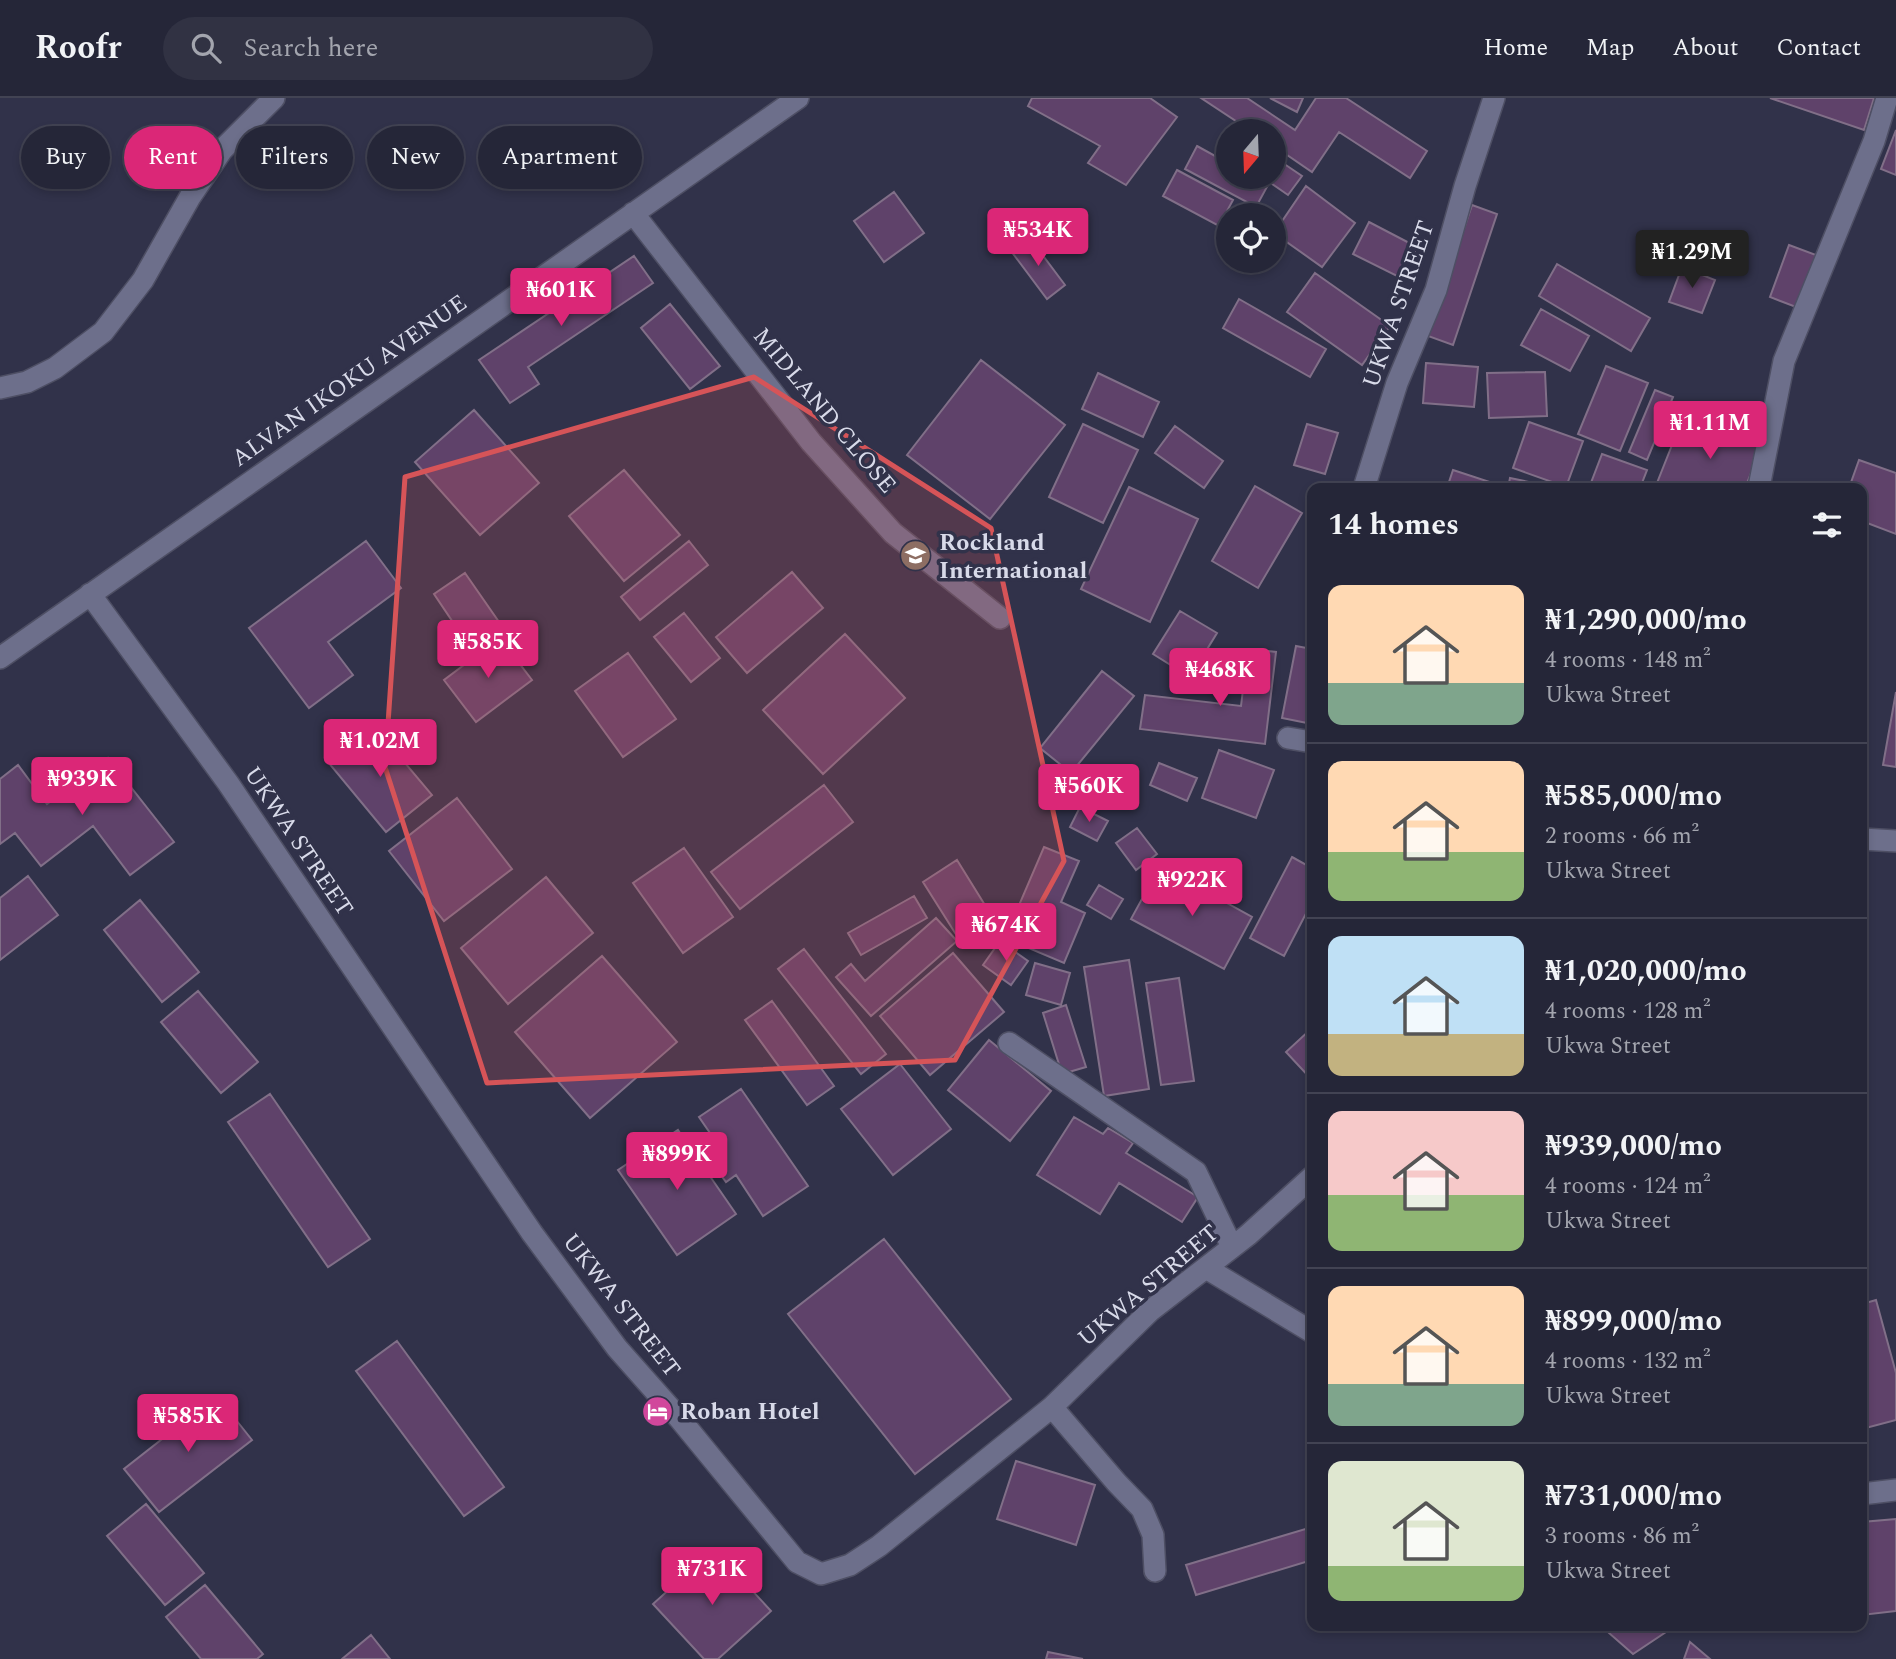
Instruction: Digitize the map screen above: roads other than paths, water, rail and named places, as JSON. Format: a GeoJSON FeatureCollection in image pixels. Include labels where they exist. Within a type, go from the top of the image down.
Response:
{"type":"FeatureCollection","features":[{"type":"Feature","properties":{"kind":"street"},"geometry":{"type":"LineString","coordinates":[[0,388],[27,382],[55,368],[103,331],[143,279],[190,197],[222,150],[275,98]]}},
{"type":"Feature","properties":{"kind":"street","name":"ALVAN IKOKU AVENUE"},"geometry":{"type":"LineString","coordinates":[[0,658],[798,98]]}},
{"type":"Feature","properties":{"kind":"street","name":"UKWA STREET"},"geometry":{"type":"LineString","coordinates":[[1366,483],[1397,383],[1436,290],[1465,186],[1494,98]]}},
{"type":"Feature","properties":{"kind":"street"},"geometry":{"type":"LineString","coordinates":[[1760,483],[1784,361],[1874,141],[1887,98]]}},
{"type":"Feature","properties":{"kind":"street","name":"MIDLAND CLOSE"},"geometry":{"type":"LineString","coordinates":[[633,213],[811,442],[884,523],[1000,618]]}},
{"type":"Feature","properties":{"kind":"street","name":"UKWA STREET"},"geometry":{"type":"LineString","coordinates":[[90,594],[228,783],[540,1244],[617,1348],[679,1418],[797,1562],[821,1574],[850,1565],[879,1546],[1052,1407],[1150,1311],[1232,1247],[1307,1181]]}},
{"type":"Feature","properties":{"kind":"street"},"geometry":{"type":"LineString","coordinates":[[1288,738],[1307,740]]}},
{"type":"Feature","properties":{"kind":"street"},"geometry":{"type":"LineString","coordinates":[[1867,839],[1896,841]]}},
{"type":"Feature","properties":{"kind":"street"},"geometry":{"type":"LineString","coordinates":[[1009,1043],[1196,1171],[1232,1247]]}},
{"type":"Feature","properties":{"kind":"street"},"geometry":{"type":"LineString","coordinates":[[1206,1268],[1307,1329]]}},
{"type":"Feature","properties":{"kind":"street"},"geometry":{"type":"LineString","coordinates":[[1052,1407],[1142,1509],[1153,1535],[1156,1571]]}},
{"type":"Feature","properties":{"kind":"street"},"geometry":{"type":"LineString","coordinates":[[1867,1493],[1896,1490]]}},
{"type":"Feature","properties":{"kind":"place","name":"Rockland International"},"geometry":{"type":"Point","coordinates":[916,556]}},
{"type":"Feature","properties":{"kind":"place","name":"Roban Hotel"},"geometry":{"type":"Point","coordinates":[657,1411]}}]}
